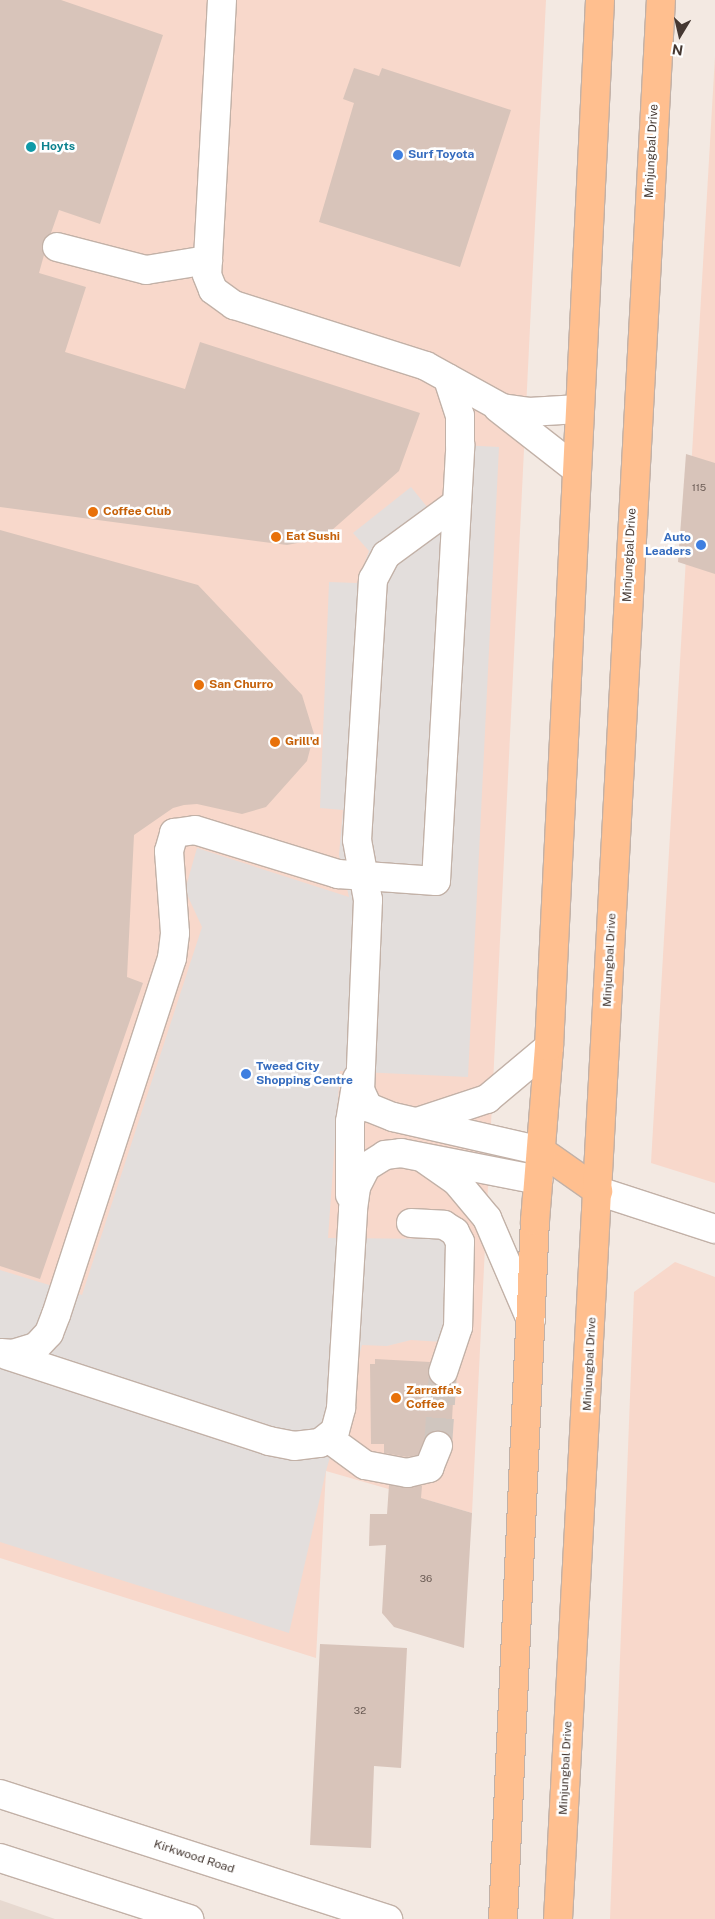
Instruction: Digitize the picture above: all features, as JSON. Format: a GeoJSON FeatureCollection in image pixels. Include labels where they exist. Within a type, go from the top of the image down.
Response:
{"type":"FeatureCollection","features":[{"type":"Feature","properties":{"kind":"main road"},"geometry":{"type":"LineString","coordinates":[[503,1919],[530,1320],[538,1180],[549,1047],[600,0]]}},
{"type":"Feature","properties":{"kind":"main road","name":"Minjungbal Drive"},"geometry":{"type":"LineString","coordinates":[[558,1919],[661,0]]}},
{"type":"Feature","properties":{"kind":"main road"},"geometry":{"type":"LineString","coordinates":[[541,1151],[598,1191]]}},
{"type":"Feature","properties":{"kind":"main road"},"geometry":{"type":"LineString","coordinates":[[538,1180],[598,1191]]}},
{"type":"Feature","properties":{"kind":"street"},"geometry":{"type":"LineString","coordinates":[[222,0],[208,282],[228,302],[426,366],[494,405],[576,469]]}},
{"type":"Feature","properties":{"kind":"street"},"geometry":{"type":"LineString","coordinates":[[219,42],[236,0]]}},
{"type":"Feature","properties":{"kind":"street"},"geometry":{"type":"LineString","coordinates":[[57,247],[146,270],[208,260]]}},
{"type":"Feature","properties":{"kind":"street"},"geometry":{"type":"LineString","coordinates":[[0,1353],[13,1354],[36,1347],[49,1333],[56,1315],[172,958],[175,933],[169,851],[174,833],[195,830],[322,870],[363,877],[436,881],[460,445],[460,416],[448,378]]}},
{"type":"Feature","properties":{"kind":"street"},"geometry":{"type":"LineString","coordinates":[[494,405],[521,412],[579,409]]}},
{"type":"Feature","properties":{"kind":"street"},"geometry":{"type":"LineString","coordinates":[[460,445],[466,430],[494,405]]}},
{"type":"Feature","properties":{"kind":"street"},"geometry":{"type":"LineString","coordinates":[[457,503],[386,555],[372,579],[357,840],[368,900],[359,1073],[360,1095],[366,1104],[414,1122],[541,1151]]}},
{"type":"Feature","properties":{"kind":"street"},"geometry":{"type":"LineString","coordinates":[[414,1122],[454,1113],[487,1099],[549,1047]]}},
{"type":"Feature","properties":{"kind":"street"},"geometry":{"type":"LineString","coordinates":[[353,1209],[348,1164],[352,1096],[359,1073]]}},
{"type":"Feature","properties":{"kind":"street"},"geometry":{"type":"LineString","coordinates":[[0,1353],[288,1446],[308,1446],[328,1438],[337,1425],[343,1394],[353,1209],[359,1179],[371,1162],[393,1153],[419,1155],[538,1180]]}},
{"type":"Feature","properties":{"kind":"street"},"geometry":{"type":"LineString","coordinates":[[419,1155],[457,1182],[487,1218],[530,1320]]}},
{"type":"Feature","properties":{"kind":"street"},"geometry":{"type":"LineString","coordinates":[[598,1191],[715,1230]]}},
{"type":"Feature","properties":{"kind":"street"},"geometry":{"type":"LineString","coordinates":[[410,1223],[444,1225],[455,1232],[460,1242],[458,1327],[443,1372]]}},
{"type":"Feature","properties":{"kind":"street"},"geometry":{"type":"LineString","coordinates":[[56,1315],[57,1350],[78,1378]]}},
{"type":"Feature","properties":{"kind":"street"},"geometry":{"type":"LineString","coordinates":[[328,1438],[347,1455],[365,1465],[408,1473],[429,1468],[438,1446]]}},
{"type":"Feature","properties":{"kind":"street","name":"Kirkwood Road"},"geometry":{"type":"LineString","coordinates":[[0,1794],[313,1908],[388,1919]]}},
{"type":"Feature","properties":{"kind":"street"},"geometry":{"type":"LineString","coordinates":[[0,1858],[189,1919]]}},
{"type":"Feature","properties":{"kind":"shaded area","name":"Tweed City Shopping Centre"},"geometry":{"type":"Polygon","coordinates":[[[0,0],[546,0],[472,1513],[326,1471],[316,1658],[0,1558],[0,0]]]}},
{"type":"Feature","properties":{"kind":"shaded area"},"geometry":{"type":"Polygon","coordinates":[[[715,56],[715,1183],[651,1163],[715,56]]]}},
{"type":"Feature","properties":{"kind":"shaded area"},"geometry":{"type":"Polygon","coordinates":[[[460,445],[499,447],[468,1077],[340,1071],[328,1238],[444,1239],[448,1254],[443,1342],[411,1340],[387,1346],[362,1345],[326,1471],[289,1633],[0,1542],[0,1270],[82,1295],[202,927],[185,890],[197,848],[349,897],[339,855],[343,810],[320,808],[329,582],[357,583],[369,551],[353,533],[411,487],[436,518],[457,503],[460,445]]]}},
{"type":"Feature","properties":{"kind":"shaded area"},"geometry":{"type":"Polygon","coordinates":[[[675,1262],[715,1277],[715,1919],[610,1919],[634,1292],[675,1262]]]}},
{"type":"Feature","properties":{"kind":"shaded area"},"geometry":{"type":"Polygon","coordinates":[[[0,1900],[55,1919],[0,1919],[0,1900]]]}},
{"type":"Feature","properties":{"kind":"building"},"geometry":{"type":"Polygon","coordinates":[[[0,0],[61,0],[163,35],[100,224],[59,210],[51,233],[42,243],[44,255],[39,273],[86,287],[65,352],[185,389],[200,342],[420,413],[399,471],[323,538],[287,545],[0,507],[0,0]]]}},
{"type":"Feature","properties":{"kind":"building"},"geometry":{"type":"Polygon","coordinates":[[[354,68],[379,76],[382,68],[511,110],[460,267],[319,222],[354,103],[343,99],[354,68]]]}},
{"type":"Feature","properties":{"kind":"building"},"geometry":{"type":"Polygon","coordinates":[[[686,454],[715,463],[715,574],[678,562],[686,454]]]}},
{"type":"Feature","properties":{"kind":"building"},"geometry":{"type":"Polygon","coordinates":[[[0,530],[198,585],[302,695],[314,734],[307,761],[266,807],[242,814],[197,804],[184,805],[173,808],[134,835],[127,977],[143,983],[40,1279],[0,1266],[0,530]]]}},
{"type":"Feature","properties":{"kind":"building"},"geometry":{"type":"Polygon","coordinates":[[[375,1359],[430,1362],[428,1375],[432,1383],[446,1387],[454,1382],[451,1439],[435,1431],[424,1440],[418,1455],[407,1457],[384,1453],[384,1444],[371,1444],[370,1364],[375,1364],[375,1359]]]}},
{"type":"Feature","properties":{"kind":"building"},"geometry":{"type":"Polygon","coordinates":[[[389,1485],[422,1486],[421,1498],[472,1513],[464,1648],[394,1627],[382,1613],[386,1545],[369,1546],[370,1514],[387,1514],[389,1485]]]}},
{"type":"Feature","properties":{"kind":"building"},"geometry":{"type":"Polygon","coordinates":[[[320,1644],[407,1648],[401,1768],[374,1766],[371,1848],[310,1845],[320,1644]]]}},
{"type":"Feature","properties":{"kind":"tunnel"},"geometry":{"type":"LineString","coordinates":[[438,1446],[443,1372]]}},
{"type":"Feature","properties":{"kind":"place","name":"Hoyts"},"geometry":{"type":"Point","coordinates":[31,147]}},
{"type":"Feature","properties":{"kind":"place","name":"Surf Toyota"},"geometry":{"type":"Point","coordinates":[398,155]}},
{"type":"Feature","properties":{"kind":"place","name":"Coffee Club"},"geometry":{"type":"Point","coordinates":[93,512]}},
{"type":"Feature","properties":{"kind":"place","name":"Eat Sushi"},"geometry":{"type":"Point","coordinates":[276,537]}},
{"type":"Feature","properties":{"kind":"place","name":"Auto Leaders"},"geometry":{"type":"Point","coordinates":[701,545]}},
{"type":"Feature","properties":{"kind":"place","name":"San Churro"},"geometry":{"type":"Point","coordinates":[199,685]}},
{"type":"Feature","properties":{"kind":"place","name":"Grill'd"},"geometry":{"type":"Point","coordinates":[275,742]}},
{"type":"Feature","properties":{"kind":"place","name":"Tweed City Shopping Centre"},"geometry":{"type":"Point","coordinates":[246,1074]}},
{"type":"Feature","properties":{"kind":"place","name":"Zarraffa's Coffee"},"geometry":{"type":"Point","coordinates":[396,1398]}}]}
